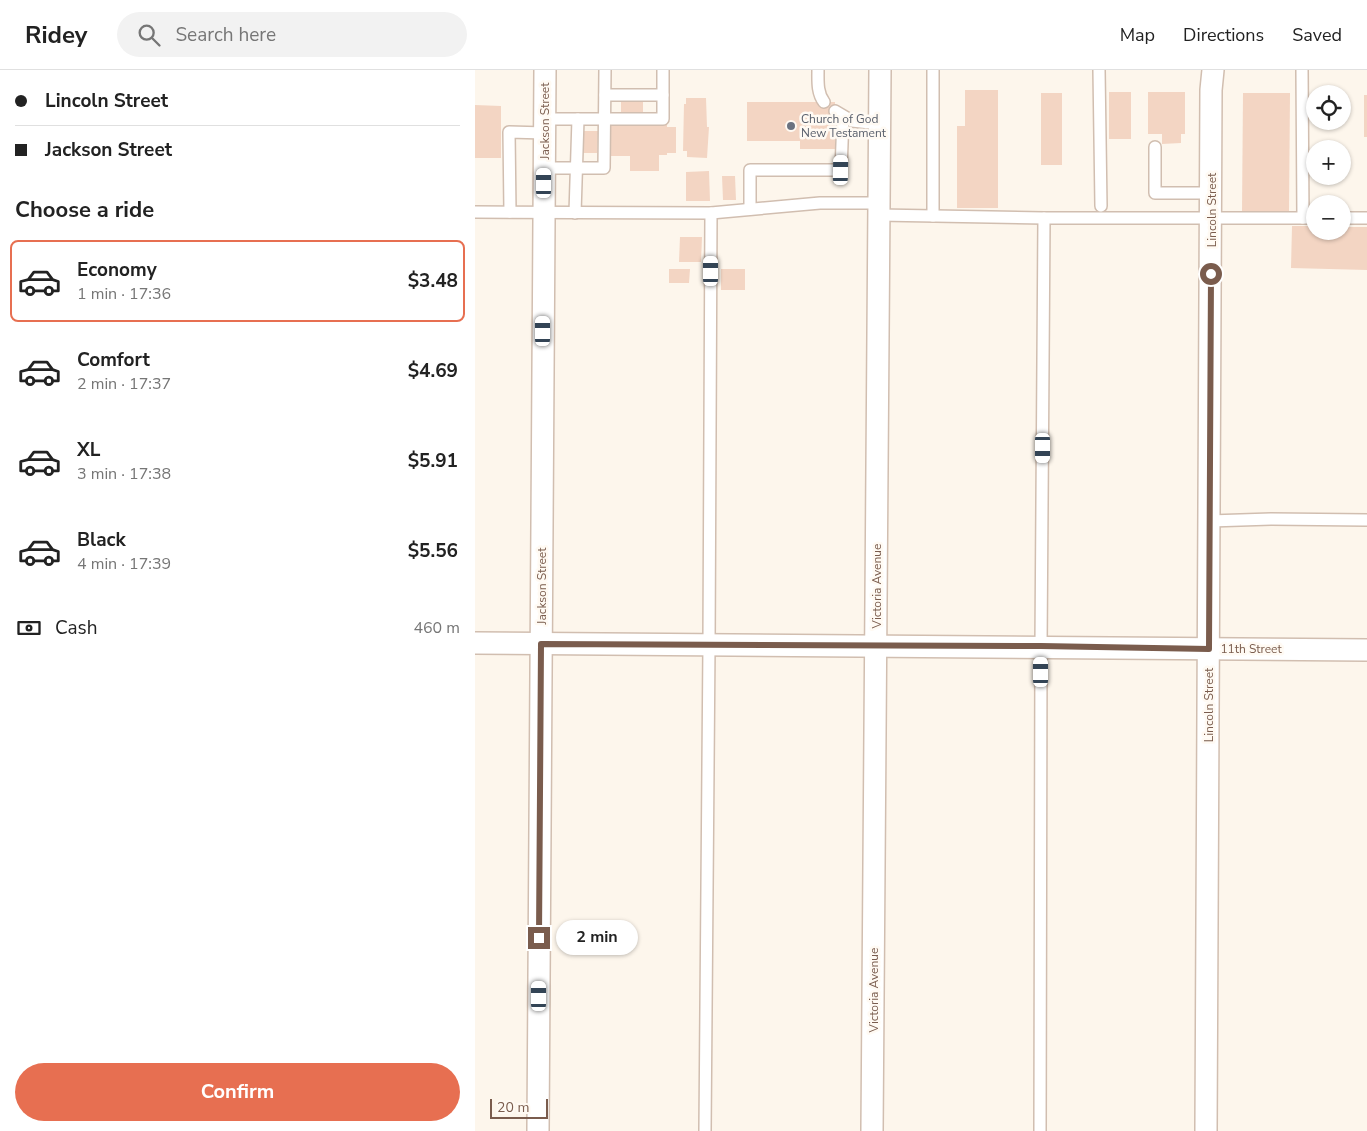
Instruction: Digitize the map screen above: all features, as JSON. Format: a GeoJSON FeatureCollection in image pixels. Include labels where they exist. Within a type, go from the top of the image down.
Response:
{"type":"FeatureCollection","features":[{"type":"Feature","properties":{"kind":"street","name":"Jackson Street"},"geometry":{"type":"LineString","coordinates":[[538,1131],[545,70]]}},
{"type":"Feature","properties":{"kind":"street","name":"Victoria Avenue"},"geometry":{"type":"LineString","coordinates":[[873,1131],[880,70]]}},
{"type":"Feature","properties":{"kind":"street","name":"Lincoln Street"},"geometry":{"type":"LineString","coordinates":[[1206,1131],[1212,217],[1211,90],[1213,70]]}},
{"type":"Feature","properties":{"kind":"street","name":"11th Street"},"geometry":{"type":"LineString","coordinates":[[475,643],[1367,650]]}},
{"type":"Feature","properties":{"kind":"lane"},"geometry":{"type":"LineString","coordinates":[[544,168],[604,168],[605,70]]}},
{"type":"Feature","properties":{"kind":"lane"},"geometry":{"type":"LineString","coordinates":[[510,212],[509,132],[578,119],[663,119],[663,70]]}},
{"type":"Feature","properties":{"kind":"lane"},"geometry":{"type":"LineString","coordinates":[[818,70],[819,90],[821,99],[824,102]]}},
{"type":"Feature","properties":{"kind":"lane"},"geometry":{"type":"LineString","coordinates":[[933,70],[933,216]]}},
{"type":"Feature","properties":{"kind":"lane"},"geometry":{"type":"LineString","coordinates":[[1099,70],[1101,206]]}},
{"type":"Feature","properties":{"kind":"lane"},"geometry":{"type":"LineString","coordinates":[[475,212],[711,213],[820,203],[933,216],[1303,218],[1302,70]]}},
{"type":"Feature","properties":{"kind":"lane"},"geometry":{"type":"LineString","coordinates":[[605,96],[663,95]]}},
{"type":"Feature","properties":{"kind":"lane"},"geometry":{"type":"LineString","coordinates":[[750,209],[750,170],[841,170],[839,114],[854,122],[879,124]]}},
{"type":"Feature","properties":{"kind":"lane"},"geometry":{"type":"LineString","coordinates":[[575,213],[578,119]]}},
{"type":"Feature","properties":{"kind":"lane"},"geometry":{"type":"LineString","coordinates":[[1155,147],[1155,193],[1212,193]]}},
{"type":"Feature","properties":{"kind":"lane"},"geometry":{"type":"LineString","coordinates":[[705,1131],[711,213]]}},
{"type":"Feature","properties":{"kind":"lane"},"geometry":{"type":"LineString","coordinates":[[1040,1131],[1044,218]]}},
{"type":"Feature","properties":{"kind":"lane"},"geometry":{"type":"LineString","coordinates":[[1351,218],[1367,218]]}},
{"type":"Feature","properties":{"kind":"lane"},"geometry":{"type":"LineString","coordinates":[[1210,521],[1271,519],[1367,520]]}},
{"type":"Feature","properties":{"kind":"building"},"geometry":{"type":"Polygon","coordinates":[[[965,90],[998,90],[998,208],[957,208],[957,126],[965,126],[965,90]]]}},
{"type":"Feature","properties":{"kind":"building"},"geometry":{"type":"Polygon","coordinates":[[[1109,92],[1131,92],[1131,139],[1109,139],[1109,92]]]}},
{"type":"Feature","properties":{"kind":"building"},"geometry":{"type":"Polygon","coordinates":[[[1148,92],[1185,92],[1185,134],[1181,134],[1181,143],[1162,144],[1162,134],[1148,134],[1148,92]]]}},
{"type":"Feature","properties":{"kind":"building"},"geometry":{"type":"Polygon","coordinates":[[[1041,93],[1062,93],[1062,165],[1041,165],[1041,93]]]}},
{"type":"Feature","properties":{"kind":"building"},"geometry":{"type":"Polygon","coordinates":[[[1243,93],[1290,93],[1289,211],[1242,211],[1243,93]]]}},
{"type":"Feature","properties":{"kind":"building"},"geometry":{"type":"Polygon","coordinates":[[[1364,95],[1367,95],[1367,137],[1364,137],[1364,95]]]}},
{"type":"Feature","properties":{"kind":"building"},"geometry":{"type":"Polygon","coordinates":[[[686,98],[706,98],[707,127],[709,127],[707,158],[687,157],[687,151],[683,151],[684,104],[686,104],[686,98]]]}},
{"type":"Feature","properties":{"kind":"building"},"geometry":{"type":"Polygon","coordinates":[[[621,99],[643,99],[643,117],[621,117],[621,99]]]}},
{"type":"Feature","properties":{"kind":"building","name":"Church of God New Testament"},"geometry":{"type":"Polygon","coordinates":[[[747,102],[835,102],[835,149],[800,149],[800,141],[747,141],[747,102]]]}},
{"type":"Feature","properties":{"kind":"building"},"geometry":{"type":"Polygon","coordinates":[[[475,105],[501,106],[501,158],[475,158],[475,105]]]}},
{"type":"Feature","properties":{"kind":"building"},"geometry":{"type":"Polygon","coordinates":[[[610,124],[667,124],[667,127],[676,127],[676,153],[659,155],[659,171],[630,171],[630,156],[611,156],[610,124]]]}},
{"type":"Feature","properties":{"kind":"building"},"geometry":{"type":"Polygon","coordinates":[[[580,131],[598,131],[597,153],[579,153],[580,131]]]}},
{"type":"Feature","properties":{"kind":"building"},"geometry":{"type":"Polygon","coordinates":[[[709,171],[710,201],[686,201],[686,172],[709,171]]]}},
{"type":"Feature","properties":{"kind":"building"},"geometry":{"type":"Polygon","coordinates":[[[722,176],[735,176],[736,200],[723,200],[722,176]]]}},
{"type":"Feature","properties":{"kind":"building"},"geometry":{"type":"Polygon","coordinates":[[[1292,226],[1306,226],[1306,240],[1351,240],[1351,227],[1367,227],[1367,270],[1291,268],[1292,226]]]}},
{"type":"Feature","properties":{"kind":"building"},"geometry":{"type":"Polygon","coordinates":[[[680,237],[702,237],[701,262],[679,262],[680,237]]]}},
{"type":"Feature","properties":{"kind":"building"},"geometry":{"type":"Polygon","coordinates":[[[669,269],[690,269],[689,283],[669,283],[669,269]]]}},
{"type":"Feature","properties":{"kind":"building"},"geometry":{"type":"Polygon","coordinates":[[[721,269],[745,269],[745,290],[721,290],[721,269]]]}},
{"type":"Feature","properties":{"kind":"place","name":"Church of God New Testament"},"geometry":{"type":"Point","coordinates":[791,126]}},
{"type":"Feature","properties":{"kind":"route"},"geometry":{"type":"LineString","coordinates":[[539,938],[541,644],[1041,646],[1209,649],[1211,274]]}}]}
